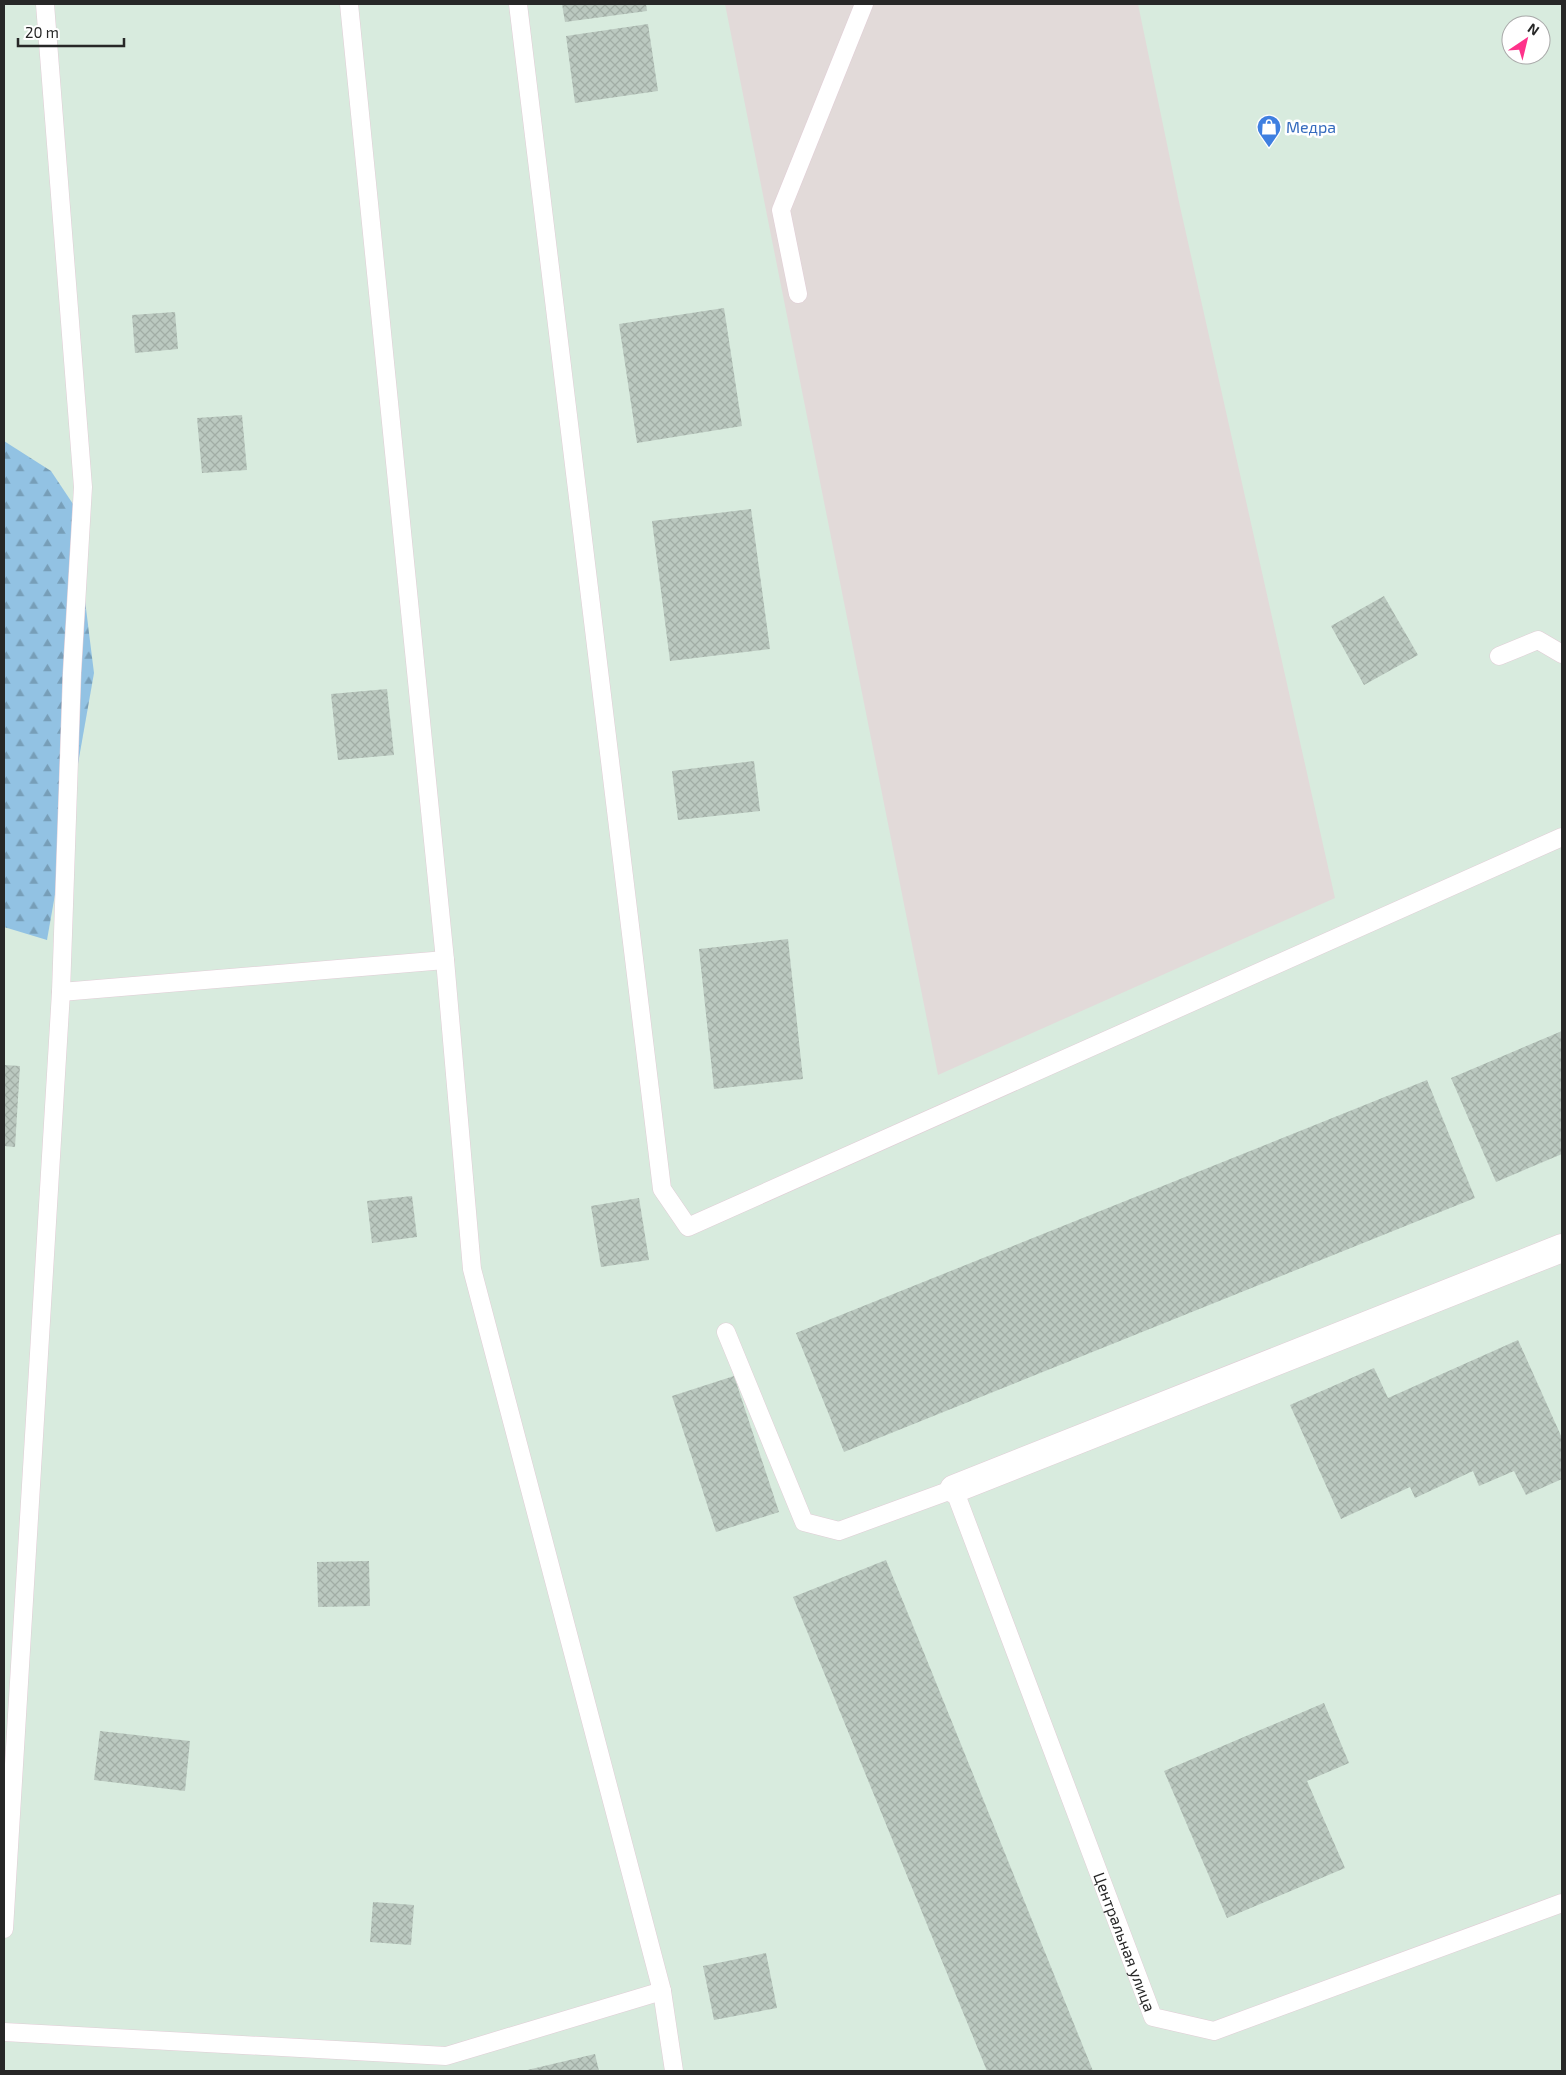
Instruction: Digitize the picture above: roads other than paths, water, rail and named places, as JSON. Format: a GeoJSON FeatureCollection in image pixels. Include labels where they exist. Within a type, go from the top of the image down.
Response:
{"type":"FeatureCollection","features":[{"type":"Feature","properties":{"kind":"street"},"geometry":{"type":"LineString","coordinates":[[954,1489],[1562,1248]]}},
{"type":"Feature","properties":{"kind":"lane"},"geometry":{"type":"LineString","coordinates":[[4,1929],[61,992],[72,673],[83,487],[45,4]]}},
{"type":"Feature","properties":{"kind":"lane"},"geometry":{"type":"LineString","coordinates":[[349,4],[445,960],[472,1270],[662,1991],[674,2071]]}},
{"type":"Feature","properties":{"kind":"lane"},"geometry":{"type":"LineString","coordinates":[[518,4],[662,1189],[688,1227],[1562,838]]}},
{"type":"Feature","properties":{"kind":"lane"},"geometry":{"type":"LineString","coordinates":[[798,294],[782,210],[864,4]]}},
{"type":"Feature","properties":{"kind":"lane"},"geometry":{"type":"LineString","coordinates":[[1499,656],[1538,640],[1562,654]]}},
{"type":"Feature","properties":{"kind":"lane"},"geometry":{"type":"LineString","coordinates":[[61,992],[445,960]]}},
{"type":"Feature","properties":{"kind":"lane"},"geometry":{"type":"LineString","coordinates":[[726,1332],[804,1522],[838,1531],[954,1489]]}},
{"type":"Feature","properties":{"kind":"lane","name":"Центральная улица"},"geometry":{"type":"LineString","coordinates":[[954,1489],[1153,2017],[1214,2031],[1562,1903]]}},
{"type":"Feature","properties":{"kind":"lane"},"geometry":{"type":"LineString","coordinates":[[4,2032],[446,2056],[662,1991]]}},
{"type":"Feature","properties":{"kind":"place","name":"Медра"},"geometry":{"type":"Point","coordinates":[1269,148]}}]}
